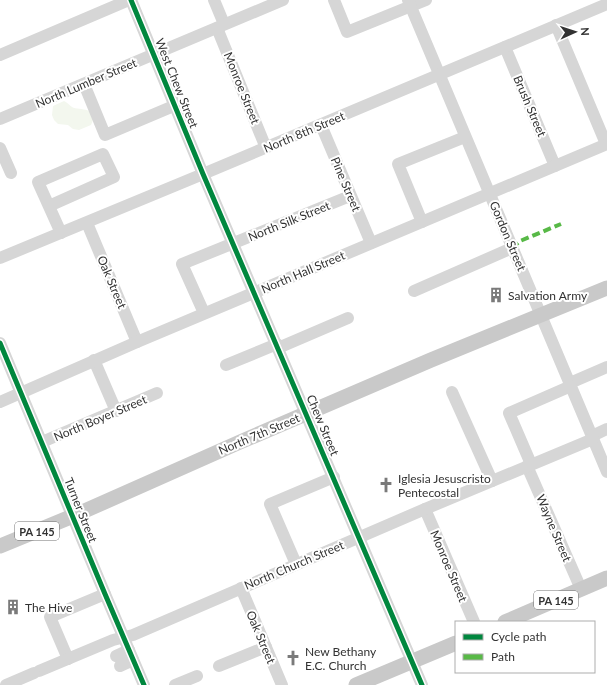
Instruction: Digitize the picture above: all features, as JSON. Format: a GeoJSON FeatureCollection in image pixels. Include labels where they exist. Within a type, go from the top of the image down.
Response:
{"type":"FeatureCollection","features":[{"type":"Feature","properties":{"kind":"main road","name":"North 7th Street"},"geometry":{"type":"LineString","coordinates":[[0,546],[73,516],[306,413],[607,288]]}},
{"type":"Feature","properties":{"kind":"main road","name":"PA 145"},"geometry":{"type":"LineString","coordinates":[[507,621],[607,578]]}},
{"type":"Feature","properties":{"kind":"main road"},"geometry":{"type":"LineString","coordinates":[[356,685],[455,643]]}},
{"type":"Feature","properties":{"kind":"street","name":"Monroe Street"},"geometry":{"type":"LineString","coordinates":[[214,0],[221,26],[266,148]]}},
{"type":"Feature","properties":{"kind":"street"},"geometry":{"type":"LineString","coordinates":[[334,0],[347,32],[410,3],[426,0]]}},
{"type":"Feature","properties":{"kind":"street"},"geometry":{"type":"LineString","coordinates":[[0,54],[133,1]]}},
{"type":"Feature","properties":{"kind":"street","name":"West Chew Street"},"geometry":{"type":"LineString","coordinates":[[133,1],[203,174]]}},
{"type":"Feature","properties":{"kind":"street","name":"North Lumber Street"},"geometry":{"type":"LineString","coordinates":[[0,119],[276,2]]}},
{"type":"Feature","properties":{"kind":"street","name":"Gordon Street"},"geometry":{"type":"LineString","coordinates":[[410,3],[607,472]]}},
{"type":"Feature","properties":{"kind":"street","name":"North 8th Street"},"geometry":{"type":"LineString","coordinates":[[0,258],[321,125],[607,4]]}},
{"type":"Feature","properties":{"kind":"street"},"geometry":{"type":"LineString","coordinates":[[556,25],[607,144]]}},
{"type":"Feature","properties":{"kind":"street","name":"Brush Street"},"geometry":{"type":"LineString","coordinates":[[504,47],[555,166]]}},
{"type":"Feature","properties":{"kind":"street"},"geometry":{"type":"LineString","coordinates":[[84,84],[105,135],[176,105]]}},
{"type":"Feature","properties":{"kind":"street","name":"Pine Street"},"geometry":{"type":"LineString","coordinates":[[321,125],[371,243]]}},
{"type":"Feature","properties":{"kind":"street"},"geometry":{"type":"LineString","coordinates":[[422,222],[398,164],[466,136]]}},
{"type":"Feature","properties":{"kind":"street","name":"North Hall Street"},"geometry":{"type":"LineString","coordinates":[[0,402],[204,313],[607,144]]}},
{"type":"Feature","properties":{"kind":"street"},"geometry":{"type":"LineString","coordinates":[[0,148],[11,173]]}},
{"type":"Feature","properties":{"kind":"street"},"geometry":{"type":"LineString","coordinates":[[49,206],[114,177],[103,154],[38,182],[61,233]]}},
{"type":"Feature","properties":{"kind":"street","name":"Chew Street"},"geometry":{"type":"LineString","coordinates":[[203,174],[422,685]]}},
{"type":"Feature","properties":{"kind":"street","name":"North Silk Street"},"geometry":{"type":"LineString","coordinates":[[204,313],[182,264],[350,196]]}},
{"type":"Feature","properties":{"kind":"street","name":"Oak Street"},"geometry":{"type":"LineString","coordinates":[[87,222],[137,342]]}},
{"type":"Feature","properties":{"kind":"street"},"geometry":{"type":"LineString","coordinates":[[414,291],[512,248]]}},
{"type":"Feature","properties":{"kind":"street"},"geometry":{"type":"LineString","coordinates":[[226,365],[348,318]]}},
{"type":"Feature","properties":{"kind":"street","name":"Turner Street"},"geometry":{"type":"LineString","coordinates":[[0,343],[73,516],[104,594],[144,685]]}},
{"type":"Feature","properties":{"kind":"street"},"geometry":{"type":"LineString","coordinates":[[94,360],[116,410]]}},
{"type":"Feature","properties":{"kind":"street"},"geometry":{"type":"LineString","coordinates":[[570,384],[607,367]]}},
{"type":"Feature","properties":{"kind":"street","name":"Wayne Street"},"geometry":{"type":"LineString","coordinates":[[570,384],[509,413],[581,590]]}},
{"type":"Feature","properties":{"kind":"street"},"geometry":{"type":"LineString","coordinates":[[452,392],[492,481]]}},
{"type":"Feature","properties":{"kind":"street","name":"North Boyer Street"},"geometry":{"type":"LineString","coordinates":[[42,442],[157,393]]}},
{"type":"Feature","properties":{"kind":"street","name":"North Church Street"},"geometry":{"type":"LineString","coordinates":[[6,685],[113,640],[133,635],[607,430]]}},
{"type":"Feature","properties":{"kind":"street"},"geometry":{"type":"LineString","coordinates":[[296,564],[270,504],[334,477]]}},
{"type":"Feature","properties":{"kind":"street","name":"Monroe Street"},"geometry":{"type":"LineString","coordinates":[[425,509],[474,621]]}},
{"type":"Feature","properties":{"kind":"street","name":"Oak Street"},"geometry":{"type":"LineString","coordinates":[[241,588],[282,685]]}},
{"type":"Feature","properties":{"kind":"street"},"geometry":{"type":"LineString","coordinates":[[68,659],[50,617],[104,594]]}},
{"type":"Feature","properties":{"kind":"street"},"geometry":{"type":"LineString","coordinates":[[219,666],[266,647]]}},
{"type":"Feature","properties":{"kind":"street"},"geometry":{"type":"LineString","coordinates":[[118,661],[131,655]]}},
{"type":"Feature","properties":{"kind":"street"},"geometry":{"type":"LineString","coordinates":[[175,685],[197,676]]}},
{"type":"Feature","properties":{"kind":"shaded area"},"geometry":{"type":"Polygon","coordinates":[[[64,101],[72,107],[91,112],[93,119],[91,125],[79,130],[73,129],[68,125],[58,124],[52,115],[53,106],[64,101]]]}},
{"type":"Feature","properties":{"kind":"marked path"},"geometry":{"type":"LineString","coordinates":[[512,248],[520,241],[561,224]]}},
{"type":"Feature","properties":{"kind":"cycle path"},"geometry":{"type":"LineString","coordinates":[[131,0],[203,174],[422,685]]}},
{"type":"Feature","properties":{"kind":"cycle path"},"geometry":{"type":"LineString","coordinates":[[0,343],[144,685]]}},
{"type":"Feature","properties":{"kind":"place","name":"Salvation Army"},"geometry":{"type":"Point","coordinates":[496,295]}},
{"type":"Feature","properties":{"kind":"place","name":"Iglesia Jesuscristo Pentecostal"},"geometry":{"type":"Point","coordinates":[386,485]}},
{"type":"Feature","properties":{"kind":"place","name":"The Hive"},"geometry":{"type":"Point","coordinates":[13,607]}},
{"type":"Feature","properties":{"kind":"place","name":"New Bethany E.C. Church"},"geometry":{"type":"Point","coordinates":[293,658]}}]}
